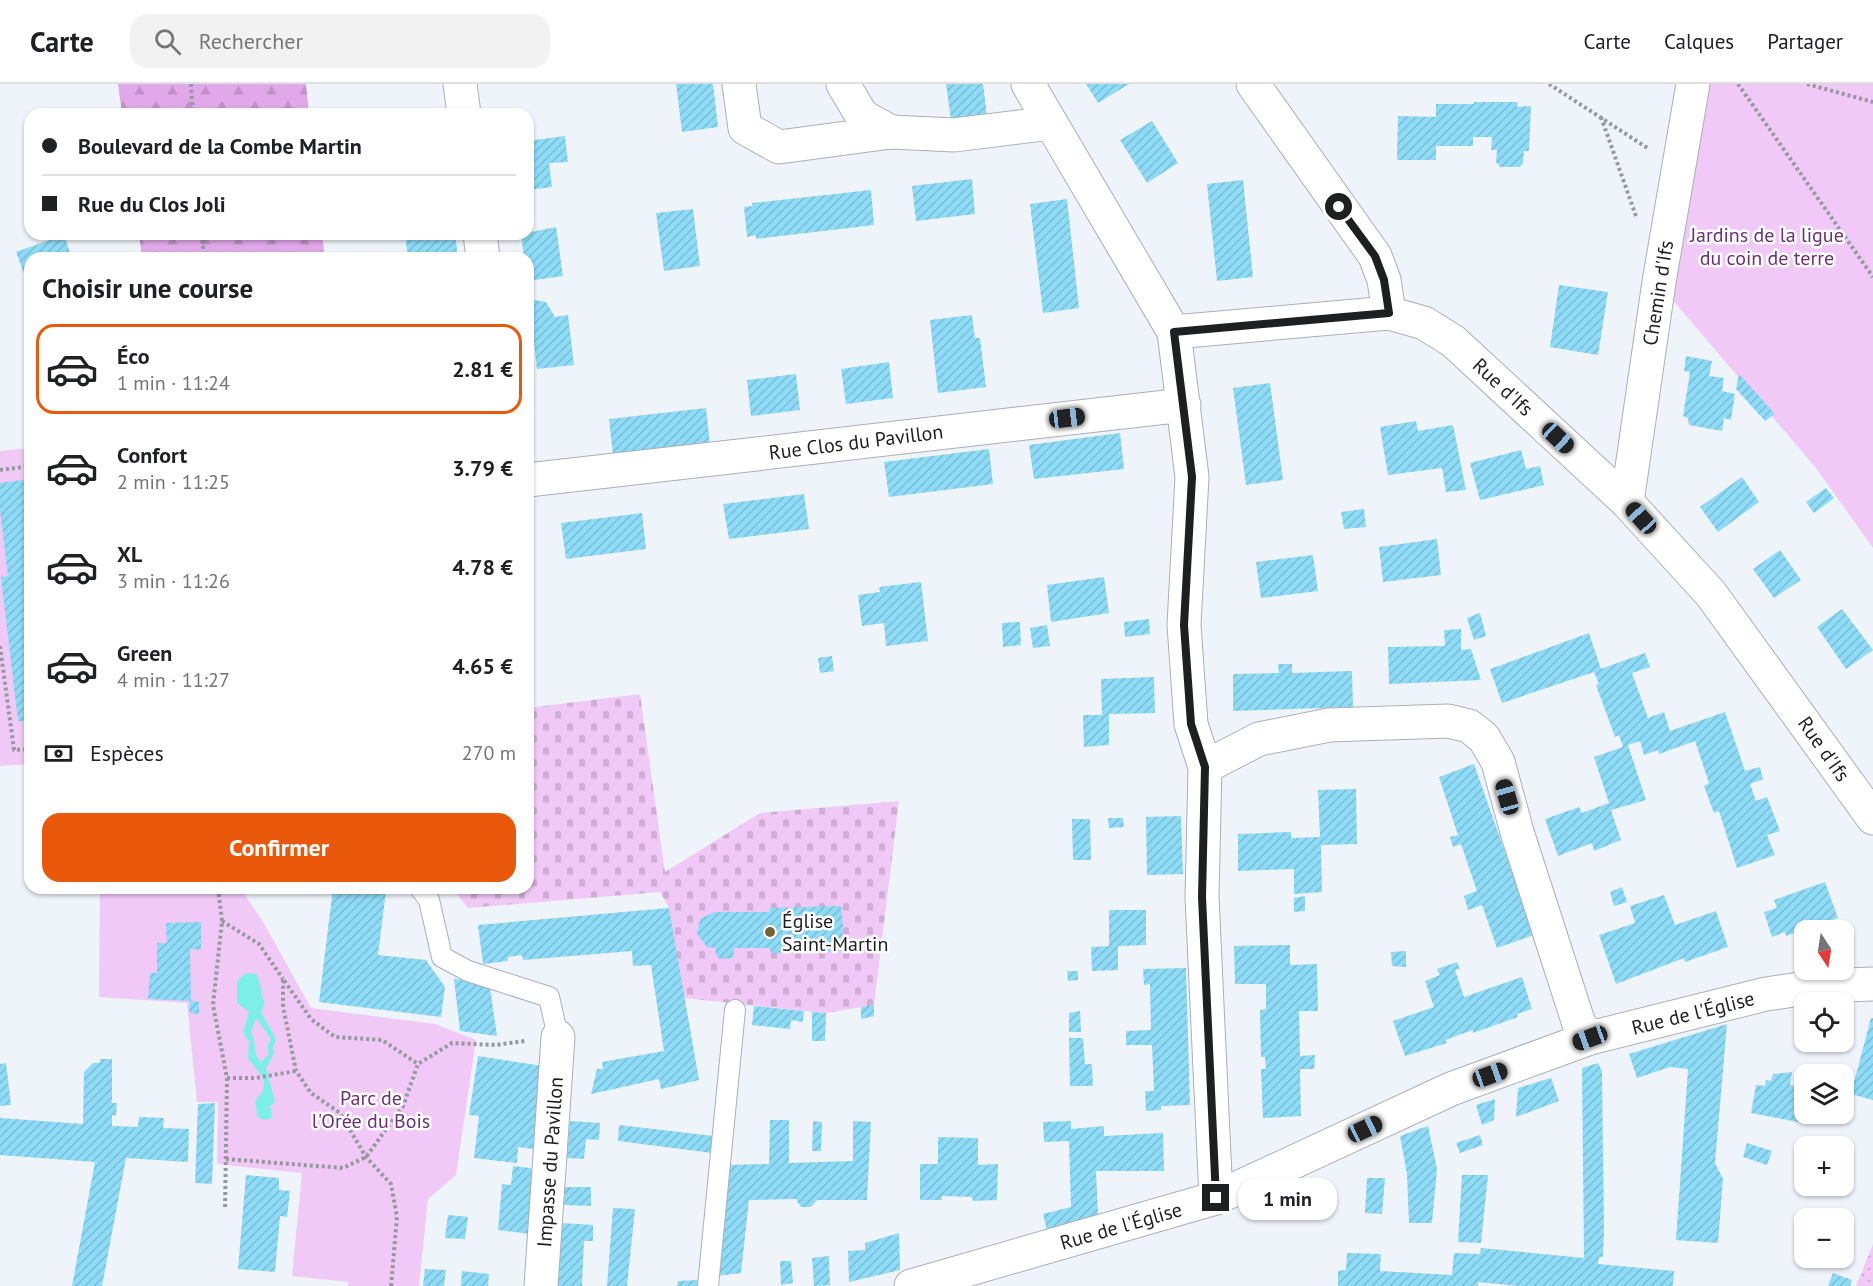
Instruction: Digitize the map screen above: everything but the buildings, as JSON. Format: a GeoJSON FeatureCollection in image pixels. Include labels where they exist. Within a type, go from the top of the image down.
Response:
{"type":"FeatureCollection","features":[{"type":"Feature","properties":{"kind":"street"},"geometry":{"type":"LineString","coordinates":[[460,84],[463,108]]}},
{"type":"Feature","properties":{"kind":"street"},"geometry":{"type":"LineString","coordinates":[[740,84],[745,128],[779,147],[891,132],[954,135],[1051,123]]}},
{"type":"Feature","properties":{"kind":"street"},"geometry":{"type":"LineString","coordinates":[[843,84],[862,116],[891,132]]}},
{"type":"Feature","properties":{"kind":"street"},"geometry":{"type":"LineString","coordinates":[[1028,84],[1174,332],[1192,477],[1184,625],[1191,724],[1205,767],[1202,897],[1216,1198]]}},
{"type":"Feature","properties":{"kind":"street"},"geometry":{"type":"LineString","coordinates":[[1253,84],[1375,256],[1384,280],[1389,313]]}},
{"type":"Feature","properties":{"kind":"street","name":"Chemin d'Ifs"},"geometry":{"type":"LineString","coordinates":[[1627,502],[1659,282],[1693,84]]}},
{"type":"Feature","properties":{"kind":"street","name":"Rue d'Ifs"},"geometry":{"type":"LineString","coordinates":[[1174,332],[1389,313],[1424,323],[1453,341],[1627,502],[1712,594],[1873,818]]}},
{"type":"Feature","properties":{"kind":"street","name":"Rue Clos du Pavillon"},"geometry":{"type":"LineString","coordinates":[[534,479],[1184,405]]}},
{"type":"Feature","properties":{"kind":"street"},"geometry":{"type":"LineString","coordinates":[[1205,767],[1259,739],[1329,725],[1448,721],[1469,726],[1484,738],[1498,762],[1517,832],[1579,1024],[1590,1038]]}},
{"type":"Feature","properties":{"kind":"street","name":"Rue de l'Église"},"geometry":{"type":"LineString","coordinates":[[911,1286],[1216,1198],[1451,1089],[1590,1038],[1766,994],[1821,986],[1873,984]]}},
{"type":"Feature","properties":{"kind":"street","name":"Impasse du Pavillon"},"geometry":{"type":"LineString","coordinates":[[542,1286],[558,1037]]}},
{"type":"Feature","properties":{"kind":"lane"},"geometry":{"type":"LineString","coordinates":[[424,894],[429,900],[442,957],[468,971],[549,997],[558,1037]]}},
{"type":"Feature","properties":{"kind":"lane"},"geometry":{"type":"LineString","coordinates":[[708,1286],[735,1010]]}},
{"type":"Feature","properties":{"kind":"path"},"geometry":{"type":"LineString","coordinates":[[191,84],[193,108]]}},
{"type":"Feature","properties":{"kind":"path"},"geometry":{"type":"LineString","coordinates":[[1549,84],[1679,169]]}},
{"type":"Feature","properties":{"kind":"path"},"geometry":{"type":"LineString","coordinates":[[1738,84],[1873,276]]}},
{"type":"Feature","properties":{"kind":"path"},"geometry":{"type":"LineString","coordinates":[[1807,84],[1873,102]]}},
{"type":"Feature","properties":{"kind":"path"},"geometry":{"type":"LineString","coordinates":[[1601,117],[1640,227]]}},
{"type":"Feature","properties":{"kind":"path"},"geometry":{"type":"LineString","coordinates":[[0,470],[24,467]]}},
{"type":"Feature","properties":{"kind":"path"},"geometry":{"type":"LineString","coordinates":[[0,646],[14,750],[24,749]]}},
{"type":"Feature","properties":{"kind":"path"},"geometry":{"type":"LineString","coordinates":[[219,894],[222,921],[213,1005],[226,1078],[225,1210]]}},
{"type":"Feature","properties":{"kind":"path"},"geometry":{"type":"LineString","coordinates":[[222,921],[259,944],[311,1019],[335,1037],[382,1040],[418,1064]]}},
{"type":"Feature","properties":{"kind":"path"},"geometry":{"type":"LineString","coordinates":[[282,979],[284,1006],[296,1071],[311,1093],[340,1113],[366,1157],[391,1184],[397,1217],[391,1286]]}},
{"type":"Feature","properties":{"kind":"path"},"geometry":{"type":"LineString","coordinates":[[225,1159],[344,1168],[366,1157],[403,1106],[418,1064],[452,1043],[495,1045],[558,1037]]}},
{"type":"Feature","properties":{"kind":"path"},"geometry":{"type":"LineString","coordinates":[[226,1078],[255,1078],[296,1071]]}},
{"type":"Feature","properties":{"kind":"green space"},"geometry":{"type":"Polygon","coordinates":[[[118,84],[306,84],[308,108],[121,108],[118,84]]]}},
{"type":"Feature","properties":{"kind":"green space","name":"Jardins de la ligue du coin de terre"},"geometry":{"type":"Polygon","coordinates":[[[1686,84],[1873,84],[1873,548],[1816,468],[1665,291],[1686,84]]]}},
{"type":"Feature","properties":{"kind":"green space"},"geometry":{"type":"Polygon","coordinates":[[[140,240],[323,240],[324,252],[141,252],[140,240]]]}},
{"type":"Feature","properties":{"kind":"green space"},"geometry":{"type":"Polygon","coordinates":[[[24,449],[24,764],[0,766],[0,451],[24,449]]]}},
{"type":"Feature","properties":{"kind":"green space"},"geometry":{"type":"Polygon","coordinates":[[[640,694],[665,872],[760,813],[899,801],[874,1005],[826,1013],[684,998],[669,908],[660,892],[468,908],[457,894],[534,894],[534,707],[640,694]]]}},
{"type":"Feature","properties":{"kind":"green space","name":"Parc de l'Orée du Bois"},"geometry":{"type":"Polygon","coordinates":[[[100,894],[244,894],[262,920],[311,1008],[435,1024],[476,1040],[456,1175],[428,1199],[419,1286],[348,1286],[348,1282],[292,1276],[302,1173],[217,1164],[218,1102],[197,1102],[187,1003],[99,997],[100,894]]]}},
{"type":"Feature","properties":{"kind":"green space"},"geometry":{"type":"Polygon","coordinates":[[[1873,1244],[1873,1286],[1856,1286],[1873,1244]]]}},
{"type":"Feature","properties":{"kind":"shaded area"},"geometry":{"type":"Polygon","coordinates":[[[246,973],[256,974],[265,1003],[261,1012],[276,1039],[273,1047],[274,1054],[266,1068],[275,1102],[270,1106],[272,1118],[264,1120],[258,1117],[255,1101],[263,1091],[264,1079],[248,1058],[249,1042],[243,1032],[249,1012],[237,1003],[237,981],[246,973]],[[256,1018],[251,1032],[256,1055],[261,1062],[269,1054],[267,1046],[271,1039],[256,1018]]]}},
{"type":"Feature","properties":{"kind":"place","name":"Église Saint-Martin"},"geometry":{"type":"Point","coordinates":[770,932]}},
{"type":"Feature","properties":{"kind":"route"},"geometry":{"type":"LineString","coordinates":[[1216,1198],[1202,897],[1205,767],[1191,724],[1184,625],[1192,477],[1174,332],[1389,313],[1384,280],[1375,256],[1339,207]]}}]}
